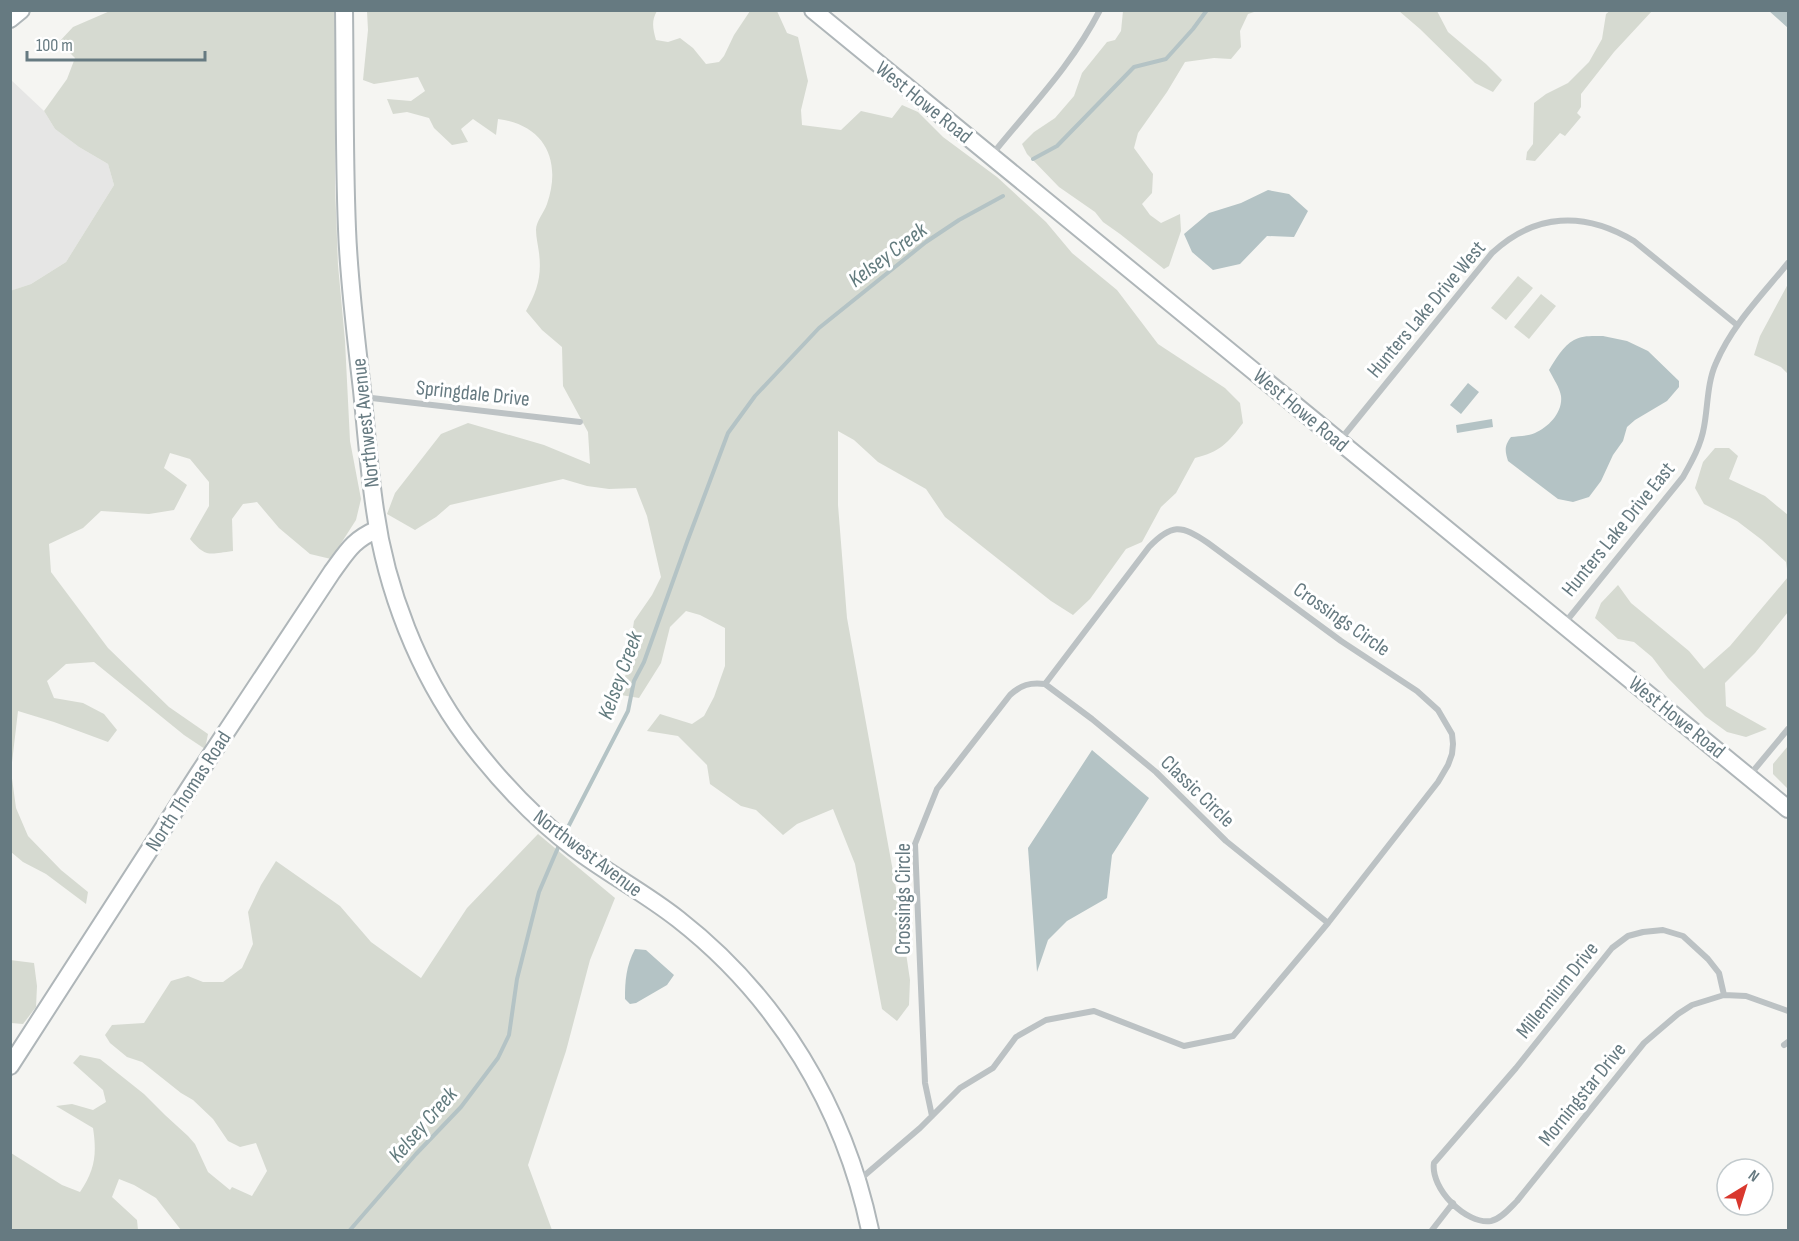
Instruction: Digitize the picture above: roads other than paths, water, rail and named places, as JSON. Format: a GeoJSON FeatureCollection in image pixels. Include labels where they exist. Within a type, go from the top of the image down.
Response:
{"type":"FeatureCollection","features":[{"type":"Feature","properties":{"kind":"street"},"geometry":{"type":"LineString","coordinates":[[10,19],[21,10]]}},
{"type":"Feature","properties":{"kind":"street","name":"Northwest Avenue"},"geometry":{"type":"LineString","coordinates":[[344,10],[343,82],[351,293],[378,529],[402,614],[427,671],[446,706],[491,768],[516,796],[565,841],[679,920],[726,961],[787,1033],[810,1069],[831,1111],[858,1181],[870,1230]]}},
{"type":"Feature","properties":{"kind":"street","name":"West Howe Road"},"geometry":{"type":"LineString","coordinates":[[813,10],[1788,809]]}},
{"type":"Feature","properties":{"kind":"street"},"geometry":{"type":"LineString","coordinates":[[991,156],[1072,59],[1100,10]]}},
{"type":"Feature","properties":{"kind":"street","name":"Hunters Lake Drive West"},"geometry":{"type":"LineString","coordinates":[[1338,442],[1492,253],[1514,236],[1544,224],[1555,221],[1579,221],[1600,224],[1618,231],[1634,241],[1737,325]]}},
{"type":"Feature","properties":{"kind":"street","name":"Hunters Lake Drive East"},"geometry":{"type":"LineString","coordinates":[[1563,624],[1683,477],[1700,443],[1716,362],[1737,325],[1788,263]]}},
{"type":"Feature","properties":{"kind":"street","name":"Springdale Drive"},"geometry":{"type":"LineString","coordinates":[[363,397],[580,422]]}},
{"type":"Feature","properties":{"kind":"street","name":"North Thomas Road"},"geometry":{"type":"LineString","coordinates":[[10,1066],[332,572],[361,536],[378,529]]}},
{"type":"Feature","properties":{"kind":"street","name":"Crossings Circle"},"geometry":{"type":"LineString","coordinates":[[858,1181],[932,1116],[960,1088],[993,1068],[1016,1037],[1046,1020],[1094,1011],[1184,1046],[1233,1036],[1328,923],[1438,782],[1452,754],[1452,734],[1438,710],[1417,691],[1234,564],[1196,534],[1172,530],[1162,534],[1045,684],[1030,682],[1010,695],[937,789],[915,844],[925,1083],[932,1116]]}},
{"type":"Feature","properties":{"kind":"street","name":"Classic Circle"},"geometry":{"type":"LineString","coordinates":[[1045,684],[1156,772],[1226,841],[1328,923]]}},
{"type":"Feature","properties":{"kind":"street"},"geometry":{"type":"LineString","coordinates":[[1749,777],[1788,729]]}},
{"type":"Feature","properties":{"kind":"street","name":"Millennium Drive"},"geometry":{"type":"LineString","coordinates":[[1433,1169],[1440,1155],[1515,1068],[1612,948],[1628,936],[1663,930],[1683,936],[1708,959],[1719,973],[1724,995]]}},
{"type":"Feature","properties":{"kind":"street","name":"Morningstar Drive"},"geometry":{"type":"LineString","coordinates":[[1433,1169],[1435,1180],[1453,1203],[1478,1221],[1493,1221],[1517,1201],[1644,1043],[1678,1014],[1692,1005],[1724,995],[1746,996],[1788,1011]]}},
{"type":"Feature","properties":{"kind":"street"},"geometry":{"type":"LineString","coordinates":[[1432,1230],[1453,1203]]}},
{"type":"Feature","properties":{"kind":"waterway","name":"Kelsey Creek"},"geometry":{"type":"LineString","coordinates":[[1033,159],[1057,146],[1134,67],[1166,59],[1207,10]]}},
{"type":"Feature","properties":{"kind":"waterway","name":"Kelsey Creek"},"geometry":{"type":"LineString","coordinates":[[565,833],[628,711],[634,681],[644,662],[728,433],[755,396],[819,328],[926,242],[959,220],[1003,196]]}},
{"type":"Feature","properties":{"kind":"waterway","name":"Kelsey Creek"},"geometry":{"type":"LineString","coordinates":[[350,1230],[416,1154],[461,1107],[498,1058],[509,1035],[517,979],[539,892],[560,843]]}}]}
